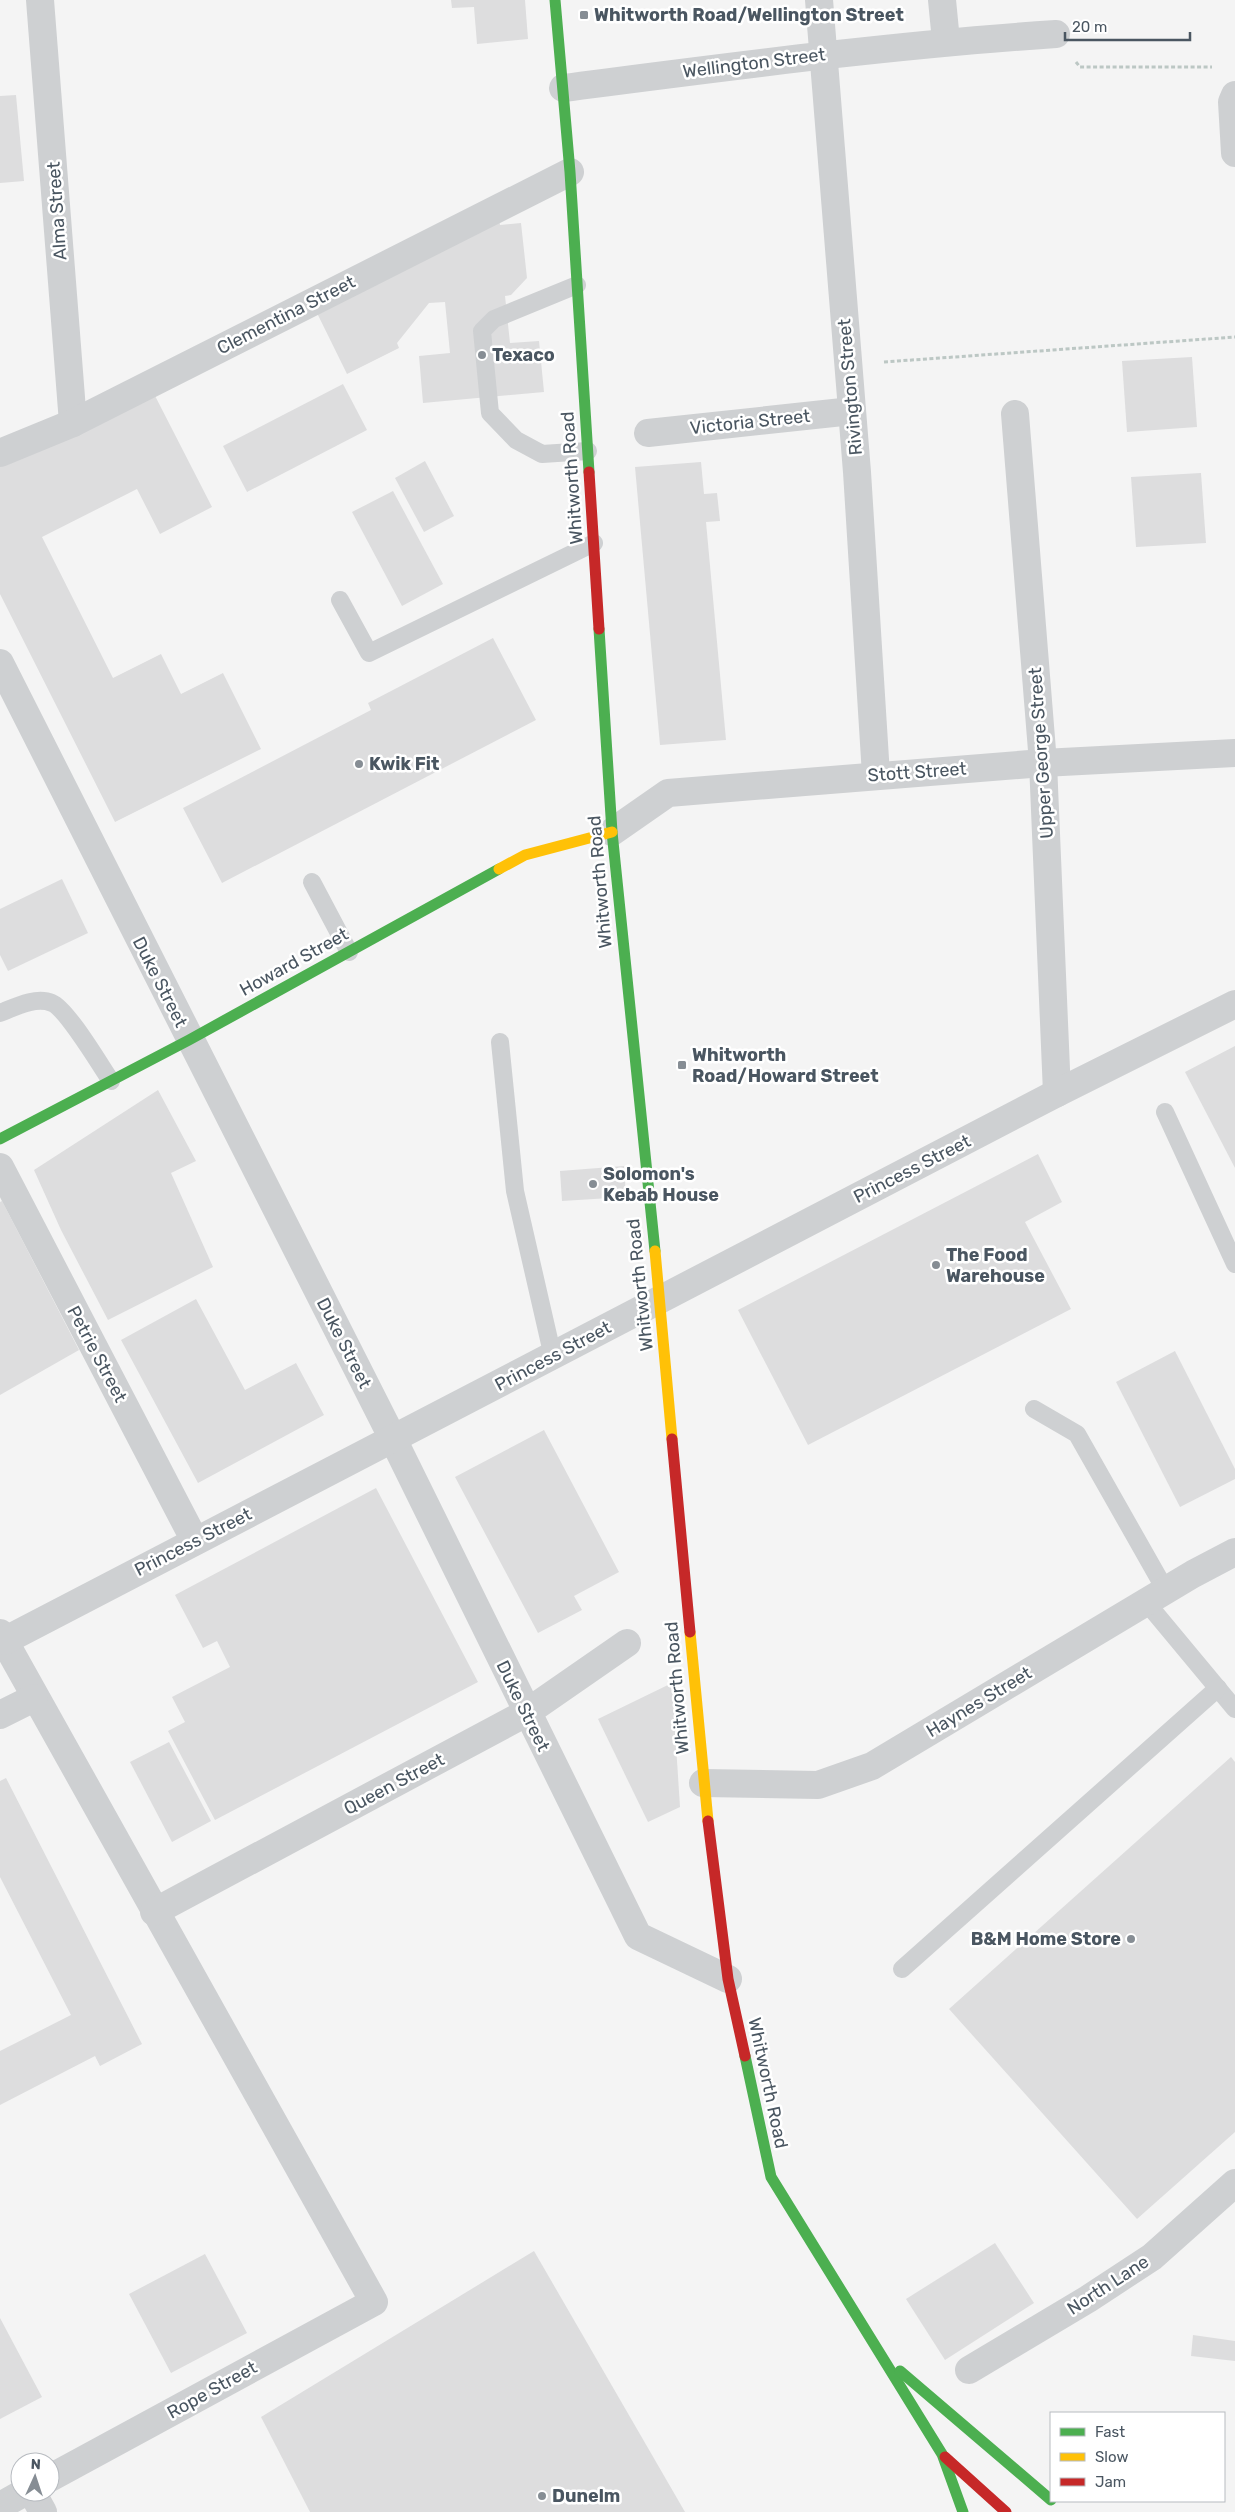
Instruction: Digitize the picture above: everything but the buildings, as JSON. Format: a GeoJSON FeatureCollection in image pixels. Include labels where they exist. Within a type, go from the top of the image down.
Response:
{"type":"FeatureCollection","features":[{"type":"Feature","properties":{"kind":"main road","name":"Whitworth Road"},"geometry":{"type":"LineString","coordinates":[[555,0],[570,172],[612,832],[660,1300],[703,1783],[728,1979],[771,2176],[942,2454],[963,2512]]}},
{"type":"Feature","properties":{"kind":"main road","name":"Howard Street"},"geometry":{"type":"LineString","coordinates":[[0,1139],[189,1040],[525,855],[612,832]]}},
{"type":"Feature","properties":{"kind":"main road"},"geometry":{"type":"LineString","coordinates":[[880,2354],[1050,2498]]}},
{"type":"Feature","properties":{"kind":"main road","name":"Whitworth Road"},"geometry":{"type":"LineString","coordinates":[[942,2454],[1006,2512]]}},
{"type":"Feature","properties":{"kind":"street","name":"Alma Street"},"geometry":{"type":"LineString","coordinates":[[40,0],[74,423]]}},
{"type":"Feature","properties":{"kind":"street","name":"Rivington Street"},"geometry":{"type":"LineString","coordinates":[[819,0],[852,411],[876,775]]}},
{"type":"Feature","properties":{"kind":"street"},"geometry":{"type":"LineString","coordinates":[[942,0],[946,41]]}},
{"type":"Feature","properties":{"kind":"street","name":"Wellington Street"},"geometry":{"type":"LineString","coordinates":[[563,88],[822,54],[946,41],[1056,34]]}},
{"type":"Feature","properties":{"kind":"street"},"geometry":{"type":"LineString","coordinates":[[1233,98],[1235,153]]}},
{"type":"Feature","properties":{"kind":"street","name":"Clementina Street"},"geometry":{"type":"LineString","coordinates":[[0,453],[74,423],[570,172]]}},
{"type":"Feature","properties":{"kind":"street","name":"Victoria Street"},"geometry":{"type":"LineString","coordinates":[[648,433],[852,411]]}},
{"type":"Feature","properties":{"kind":"street","name":"Upper George Street"},"geometry":{"type":"LineString","coordinates":[[1016,414],[1043,763],[1057,1093]]}},
{"type":"Feature","properties":{"kind":"street","name":"Duke Street"},"geometry":{"type":"LineString","coordinates":[[0,663],[189,1040],[393,1439],[526,1713],[638,1936],[728,1979]]}},
{"type":"Feature","properties":{"kind":"street","name":"Stott Street"},"geometry":{"type":"LineString","coordinates":[[612,832],[668,793],[1043,763],[1235,753]]}},
{"type":"Feature","properties":{"kind":"street","name":"Princess Street"},"geometry":{"type":"LineString","coordinates":[[2,1637],[195,1541],[553,1357],[1057,1093],[1235,1004]]}},
{"type":"Feature","properties":{"kind":"street","name":"Petrie Street"},"geometry":{"type":"LineString","coordinates":[[0,1167],[195,1541]]}},
{"type":"Feature","properties":{"kind":"street","name":"Haynes Street"},"geometry":{"type":"LineString","coordinates":[[703,1783],[818,1785],[872,1766],[1235,1552]]}},
{"type":"Feature","properties":{"kind":"street"},"geometry":{"type":"LineString","coordinates":[[2,1637],[34,1698],[154,1912]]}},
{"type":"Feature","properties":{"kind":"street","name":"Queen Street"},"geometry":{"type":"LineString","coordinates":[[154,1912],[526,1713],[627,1643]]}},
{"type":"Feature","properties":{"kind":"street"},"geometry":{"type":"LineString","coordinates":[[0,1715],[34,1698]]}},
{"type":"Feature","properties":{"kind":"street","name":"Rope Street"},"geometry":{"type":"LineString","coordinates":[[60,2473],[374,2302],[154,1912]]}},
{"type":"Feature","properties":{"kind":"street","name":"North Lane"},"geometry":{"type":"LineString","coordinates":[[969,2370],[1088,2299],[1152,2257],[1235,2183]]}},
{"type":"Feature","properties":{"kind":"lane"},"geometry":{"type":"LineString","coordinates":[[577,286],[494,319],[482,331],[490,413],[516,440],[542,454],[588,451]]}},
{"type":"Feature","properties":{"kind":"lane"},"geometry":{"type":"LineString","coordinates":[[340,600],[368,652],[594,543]]}},
{"type":"Feature","properties":{"kind":"lane"},"geometry":{"type":"LineString","coordinates":[[312,882],[349,952]]}},
{"type":"Feature","properties":{"kind":"lane"},"geometry":{"type":"LineString","coordinates":[[0,1014],[24,1002],[52,1003],[66,1014],[111,1081]]}},
{"type":"Feature","properties":{"kind":"lane"},"geometry":{"type":"LineString","coordinates":[[500,1042],[514,1191],[553,1357]]}},
{"type":"Feature","properties":{"kind":"lane"},"geometry":{"type":"LineString","coordinates":[[1165,1112],[1235,1264]]}},
{"type":"Feature","properties":{"kind":"lane"},"geometry":{"type":"LineString","coordinates":[[1034,1409],[1077,1434],[1156,1597],[1218,1688],[1235,1709]]}},
{"type":"Feature","properties":{"kind":"lane"},"geometry":{"type":"LineString","coordinates":[[902,1969],[1218,1688]]}},
{"type":"Feature","properties":{"kind":"path"},"geometry":{"type":"LineString","coordinates":[[1056,34],[1080,68],[1216,67]]}},
{"type":"Feature","properties":{"kind":"path"},"geometry":{"type":"LineString","coordinates":[[848,364],[1235,337]]}},
{"type":"Feature","properties":{"kind":"traffic: fast"},"geometry":{"type":"LineString","coordinates":[[555,0],[570,172],[589,472]]}},
{"type":"Feature","properties":{"kind":"traffic: fast"},"geometry":{"type":"LineString","coordinates":[[599,629],[612,832],[655,1251]]}},
{"type":"Feature","properties":{"kind":"traffic: fast"},"geometry":{"type":"LineString","coordinates":[[0,1139],[189,1040],[499,869]]}},
{"type":"Feature","properties":{"kind":"traffic: fast"},"geometry":{"type":"LineString","coordinates":[[745,2056],[771,2177],[942,2454],[963,2512]]}},
{"type":"Feature","properties":{"kind":"traffic: fast"},"geometry":{"type":"LineString","coordinates":[[900,2371],[1050,2499]]}},
{"type":"Feature","properties":{"kind":"traffic: slow"},"geometry":{"type":"LineString","coordinates":[[499,869],[525,855],[612,832]]}},
{"type":"Feature","properties":{"kind":"traffic: slow"},"geometry":{"type":"LineString","coordinates":[[655,1251],[672,1439]]}},
{"type":"Feature","properties":{"kind":"traffic: slow"},"geometry":{"type":"LineString","coordinates":[[690,1632],[708,1821]]}},
{"type":"Feature","properties":{"kind":"traffic: jam"},"geometry":{"type":"LineString","coordinates":[[589,472],[599,629]]}},
{"type":"Feature","properties":{"kind":"traffic: jam"},"geometry":{"type":"LineString","coordinates":[[672,1439],[690,1632]]}},
{"type":"Feature","properties":{"kind":"traffic: jam"},"geometry":{"type":"LineString","coordinates":[[708,1821],[728,1979],[745,2056]]}},
{"type":"Feature","properties":{"kind":"traffic: jam"},"geometry":{"type":"LineString","coordinates":[[945,2457],[1006,2512]]}},
{"type":"Feature","properties":{"kind":"place","name":"Whitworth Road/Wellington Street"},"geometry":{"type":"Point","coordinates":[584,15]}},
{"type":"Feature","properties":{"kind":"place","name":"Texaco"},"geometry":{"type":"Point","coordinates":[482,355]}},
{"type":"Feature","properties":{"kind":"place","name":"Kwik Fit"},"geometry":{"type":"Point","coordinates":[359,764]}},
{"type":"Feature","properties":{"kind":"place","name":"Whitworth Road/Howard Street"},"geometry":{"type":"Point","coordinates":[682,1065]}},
{"type":"Feature","properties":{"kind":"place","name":"Solomon's Kebab House"},"geometry":{"type":"Point","coordinates":[593,1184]}},
{"type":"Feature","properties":{"kind":"place","name":"The Food Warehouse"},"geometry":{"type":"Point","coordinates":[936,1265]}},
{"type":"Feature","properties":{"kind":"place","name":"B&M Home Store"},"geometry":{"type":"Point","coordinates":[1131,1939]}},
{"type":"Feature","properties":{"kind":"place","name":"Dunelm"},"geometry":{"type":"Point","coordinates":[542,2496]}}]}
